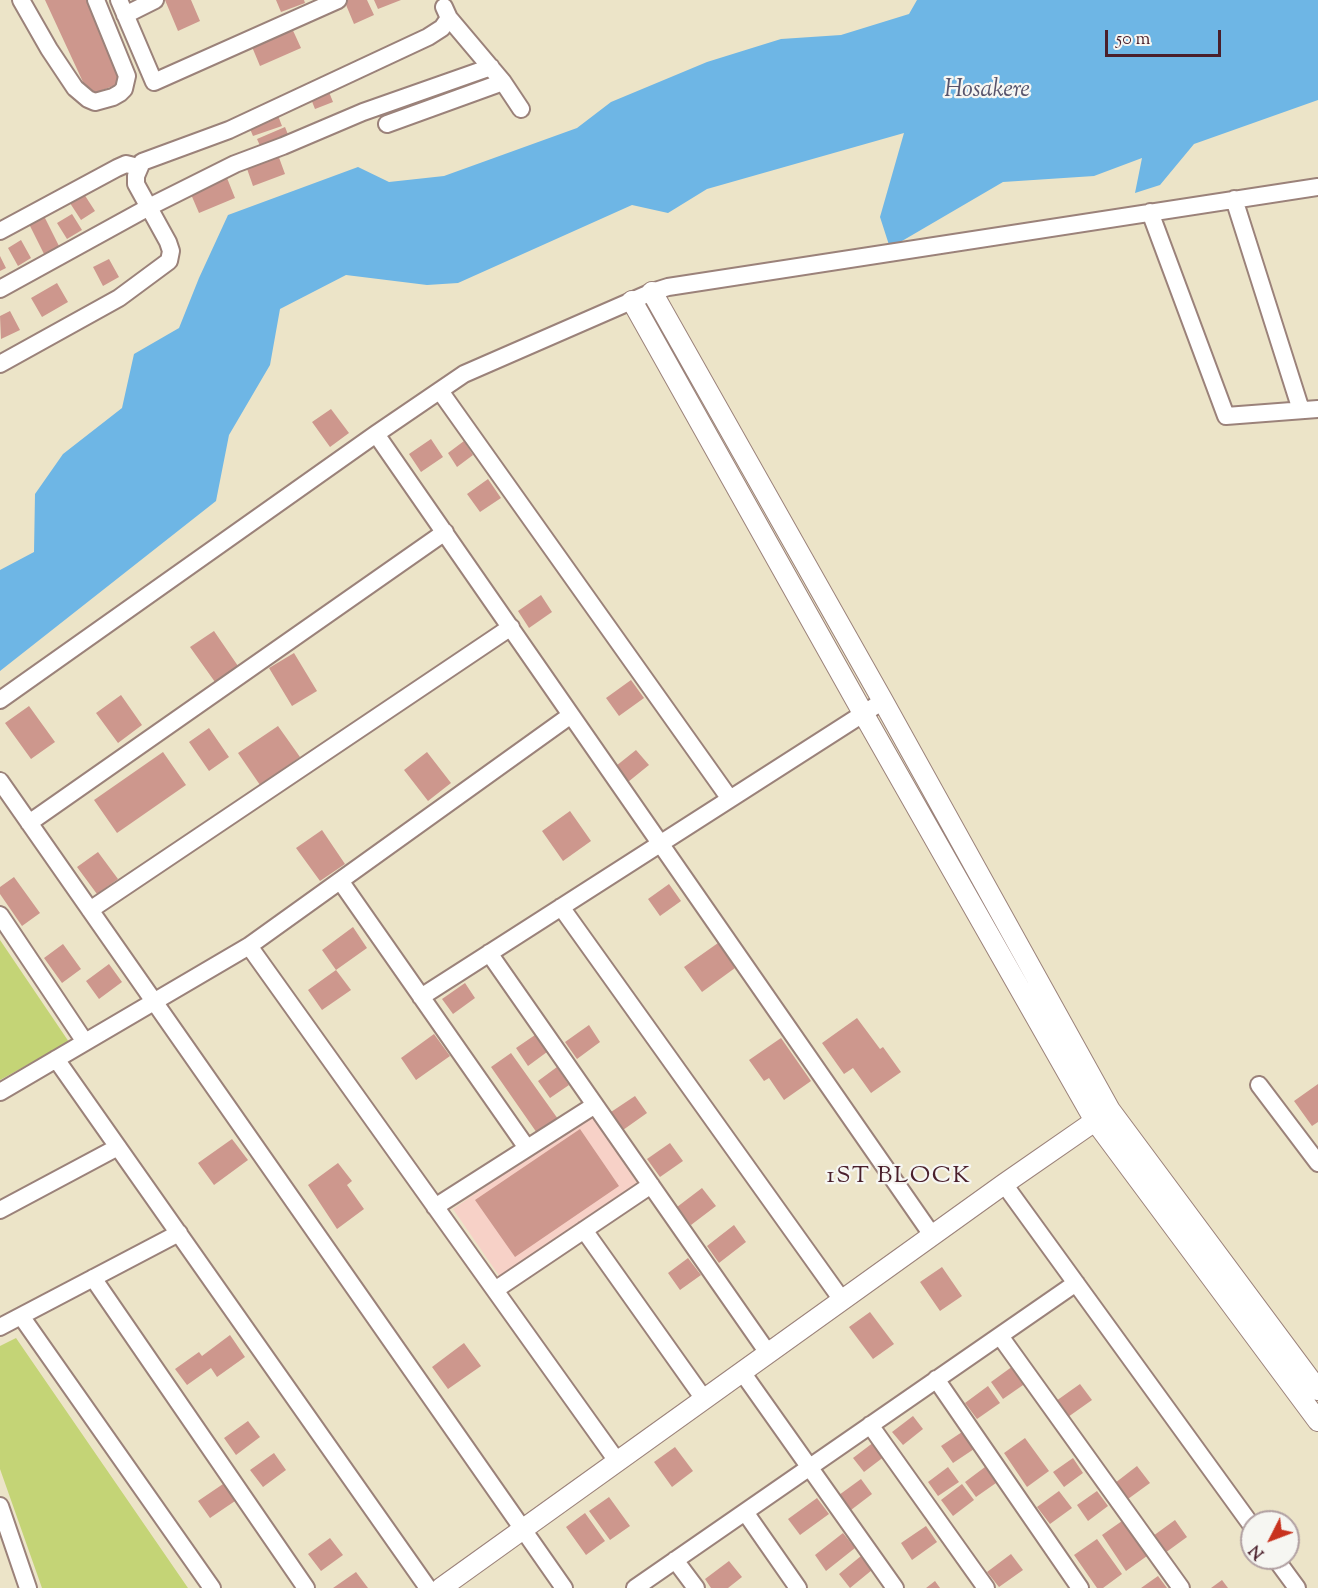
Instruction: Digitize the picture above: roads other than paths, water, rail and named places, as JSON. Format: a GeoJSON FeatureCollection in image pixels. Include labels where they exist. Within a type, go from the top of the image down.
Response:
{"type":"FeatureCollection","features":[{"type":"Feature","properties":{"kind":"street"},"geometry":{"type":"LineString","coordinates":[[21,0],[75,88],[95,102],[120,93],[127,76],[96,0]]}},
{"type":"Feature","properties":{"kind":"street"},"geometry":{"type":"LineString","coordinates":[[155,0],[122,8],[154,82],[338,0]]}},
{"type":"Feature","properties":{"kind":"street"},"geometry":{"type":"LineString","coordinates":[[447,6],[521,109]]}},
{"type":"Feature","properties":{"kind":"street"},"geometry":{"type":"LineString","coordinates":[[0,364],[119,298],[169,261],[171,251],[168,242],[136,184],[138,168],[147,159],[229,130],[428,37],[442,28],[447,6]]}},
{"type":"Feature","properties":{"kind":"street"},"geometry":{"type":"LineString","coordinates":[[0,289],[149,207],[235,164],[363,112],[490,67]]}},
{"type":"Feature","properties":{"kind":"street"},"geometry":{"type":"LineString","coordinates":[[387,124],[503,82]]}},
{"type":"Feature","properties":{"kind":"street"},"geometry":{"type":"LineString","coordinates":[[0,231],[117,168],[126,164],[138,168]]}},
{"type":"Feature","properties":{"kind":"street"},"geometry":{"type":"LineString","coordinates":[[0,700],[464,374],[652,292],[668,287],[1234,199],[1317,190]]}},
{"type":"Feature","properties":{"kind":"street"},"geometry":{"type":"LineString","coordinates":[[1234,199],[1300,410]]}},
{"type":"Feature","properties":{"kind":"street"},"geometry":{"type":"LineString","coordinates":[[1150,212],[1226,416],[1318,409]]}},
{"type":"Feature","properties":{"kind":"street"},"geometry":{"type":"LineString","coordinates":[[652,292],[883,701],[1102,1116],[1318,1390]]}},
{"type":"Feature","properties":{"kind":"street"},"geometry":{"type":"LineString","coordinates":[[632,301],[863,713],[1102,1116],[1318,1420]]}},
{"type":"Feature","properties":{"kind":"street"},"geometry":{"type":"LineString","coordinates":[[440,391],[730,799]]}},
{"type":"Feature","properties":{"kind":"street"},"geometry":{"type":"LineString","coordinates":[[376,434],[932,1235]]}},
{"type":"Feature","properties":{"kind":"street"},"geometry":{"type":"LineString","coordinates":[[29,823],[445,532]]}},
{"type":"Feature","properties":{"kind":"street"},"geometry":{"type":"LineString","coordinates":[[90,910],[511,627]]}},
{"type":"Feature","properties":{"kind":"street"},"geometry":{"type":"LineString","coordinates":[[421,997],[883,701]]}},
{"type":"Feature","properties":{"kind":"street"},"geometry":{"type":"LineString","coordinates":[[0,1092],[249,946],[572,715]]}},
{"type":"Feature","properties":{"kind":"street"},"geometry":{"type":"LineString","coordinates":[[0,781],[564,1588]]}},
{"type":"Feature","properties":{"kind":"street"},"geometry":{"type":"LineString","coordinates":[[340,882],[527,1148]]}},
{"type":"Feature","properties":{"kind":"street"},"geometry":{"type":"LineString","coordinates":[[561,907],[842,1300]]}},
{"type":"Feature","properties":{"kind":"street"},"geometry":{"type":"LineString","coordinates":[[0,915],[85,1042]]}},
{"type":"Feature","properties":{"kind":"street"},"geometry":{"type":"LineString","coordinates":[[249,946],[617,1461]]}},
{"type":"Feature","properties":{"kind":"street"},"geometry":{"type":"LineString","coordinates":[[489,953],[768,1353]]}},
{"type":"Feature","properties":{"kind":"street"},"geometry":{"type":"LineString","coordinates":[[56,1059],[428,1588]]}},
{"type":"Feature","properties":{"kind":"street"},"geometry":{"type":"LineString","coordinates":[[1259,1085],[1318,1163]]}},
{"type":"Feature","properties":{"kind":"street"},"geometry":{"type":"LineString","coordinates":[[435,1207],[595,1105]]}},
{"type":"Feature","properties":{"kind":"street"},"geometry":{"type":"LineString","coordinates":[[441,1588],[932,1235],[1102,1116]]}},
{"type":"Feature","properties":{"kind":"street"},"geometry":{"type":"LineString","coordinates":[[0,1210],[118,1147]]}},
{"type":"Feature","properties":{"kind":"street"},"geometry":{"type":"LineString","coordinates":[[1004,1184],[1240,1510]]}},
{"type":"Feature","properties":{"kind":"street"},"geometry":{"type":"LineString","coordinates":[[495,1290],[651,1185]]}},
{"type":"Feature","properties":{"kind":"street"},"geometry":{"type":"LineString","coordinates":[[584,1230],[704,1399]]}},
{"type":"Feature","properties":{"kind":"street"},"geometry":{"type":"LineString","coordinates":[[0,1327],[179,1233]]}},
{"type":"Feature","properties":{"kind":"street"},"geometry":{"type":"LineString","coordinates":[[93,1278],[306,1588]]}},
{"type":"Feature","properties":{"kind":"street"},"geometry":{"type":"LineString","coordinates":[[635,1588],[1076,1283]]}},
{"type":"Feature","properties":{"kind":"street"},"geometry":{"type":"LineString","coordinates":[[21,1316],[212,1588]]}},
{"type":"Feature","properties":{"kind":"street"},"geometry":{"type":"LineString","coordinates":[[1000,1336],[1181,1588]]}},
{"type":"Feature","properties":{"kind":"street"},"geometry":{"type":"LineString","coordinates":[[742,1372],[895,1588]]}},
{"type":"Feature","properties":{"kind":"street"},"geometry":{"type":"LineString","coordinates":[[936,1379],[1080,1588]]}},
{"type":"Feature","properties":{"kind":"street"},"geometry":{"type":"LineString","coordinates":[[870,1425],[986,1588]]}},
{"type":"Feature","properties":{"kind":"street"},"geometry":{"type":"LineString","coordinates":[[0,1506],[28,1588]]}},
{"type":"Feature","properties":{"kind":"street"},"geometry":{"type":"LineString","coordinates":[[745,1512],[798,1588]]}},
{"type":"Feature","properties":{"kind":"street"},"geometry":{"type":"LineString","coordinates":[[675,1560],[696,1588]]}},
{"type":"Feature","properties":{"kind":"street"},"geometry":{"type":"LineString","coordinates":[[1284,1570],[1297,1588]]}},
{"type":"Feature","properties":{"kind":"water","name":"Hosakere"},"geometry":{"type":"Polygon","coordinates":[[[917,0],[1318,0],[1318,100],[1194,144],[1160,185],[1135,193],[1142,158],[1094,176],[1003,182],[890,248],[880,217],[904,133],[707,189],[668,213],[632,205],[458,283],[427,285],[346,275],[280,309],[270,365],[229,435],[216,501],[0,671],[0,570],[34,552],[35,494],[63,454],[122,408],[134,354],[179,328],[228,215],[358,167],[389,182],[444,176],[577,128],[611,102],[707,62],[781,39],[841,35],[909,14],[917,0]]]}},
{"type":"Feature","properties":{"kind":"district","name":"1ST BLOCK"},"geometry":{"type":"Point","coordinates":[899,1178]}}]}
